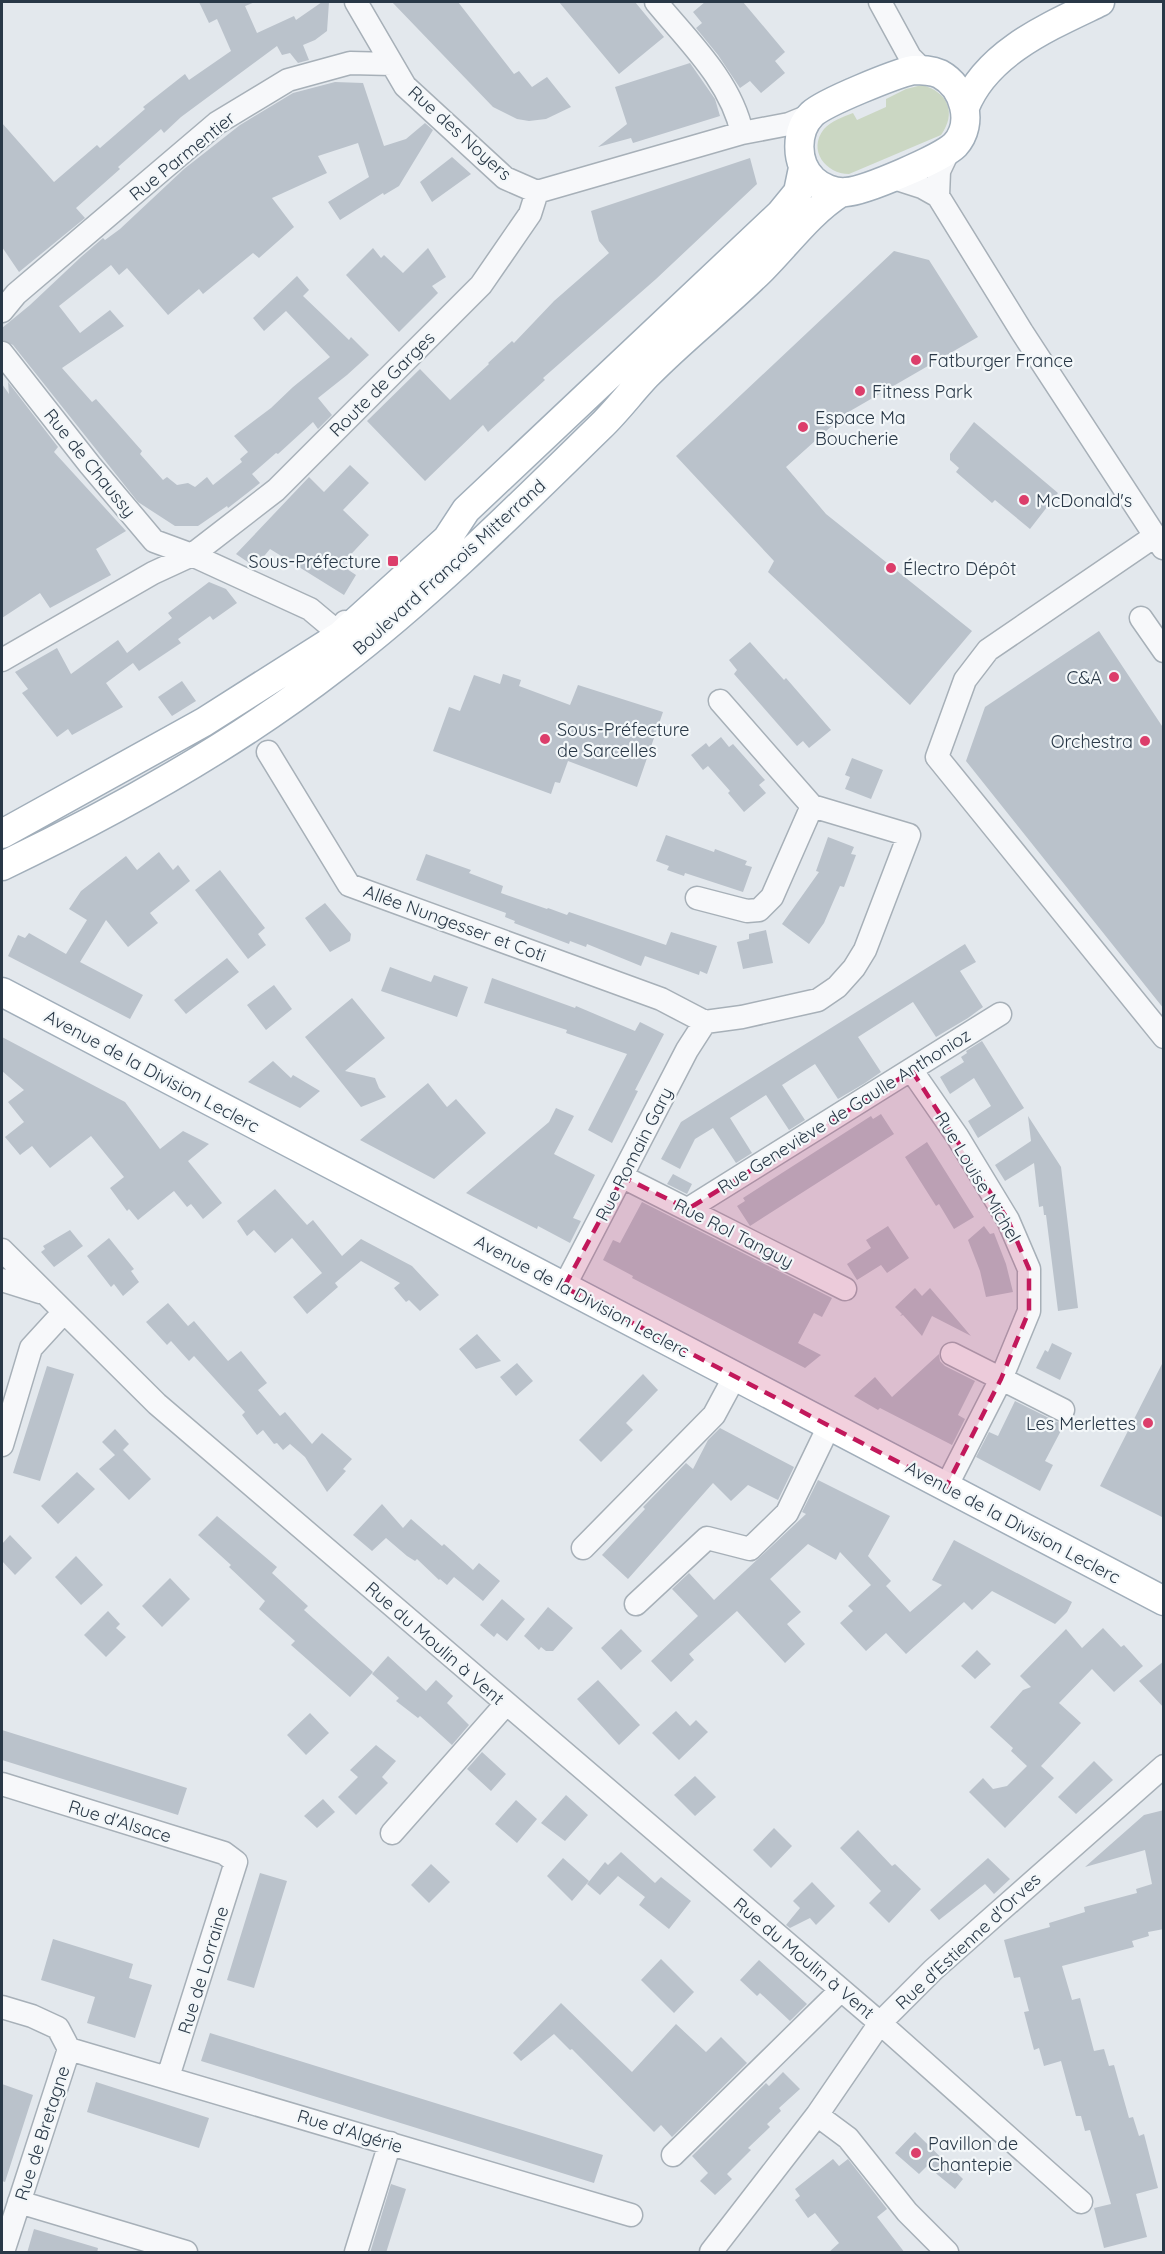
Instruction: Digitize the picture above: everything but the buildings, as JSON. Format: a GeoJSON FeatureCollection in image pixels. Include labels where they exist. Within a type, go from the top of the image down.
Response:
{"type":"FeatureCollection","features":[{"type":"Feature","properties":{"kind":"main road"},"geometry":{"type":"LineString","coordinates":[[802,161],[815,182],[840,193],[856,191],[948,150],[963,130],[965,107],[978,81],[1010,51],[1100,2]]}},
{"type":"Feature","properties":{"kind":"main road"},"geometry":{"type":"LineString","coordinates":[[811,115],[829,104],[919,68],[1010,51]]}},
{"type":"Feature","properties":{"kind":"main road"},"geometry":{"type":"LineString","coordinates":[[919,68],[952,83],[965,107]]}},
{"type":"Feature","properties":{"kind":"main road","name":"Boulevard François Mitterrand"},"geometry":{"type":"LineString","coordinates":[[2,834],[204,722],[341,635],[447,539],[466,510],[780,214],[798,192],[802,161],[800,137],[811,115]]}},
{"type":"Feature","properties":{"kind":"main road","name":"Boulevard François Mitterrand"},"geometry":{"type":"LineString","coordinates":[[2,866],[71,834],[164,782],[267,717],[338,666],[422,596],[509,516],[611,416],[647,376],[764,267],[825,202],[840,193]]}},
{"type":"Feature","properties":{"kind":"main road","name":"Avenue de la Division Leclerc"},"geometry":{"type":"LineString","coordinates":[[2,992],[1164,1601]]}},
{"type":"Feature","properties":{"kind":"street","name":"Rue des Noyers"},"geometry":{"type":"LineString","coordinates":[[356,2],[405,86],[505,178],[537,192]]}},
{"type":"Feature","properties":{"kind":"street"},"geometry":{"type":"LineString","coordinates":[[656,2],[720,80],[747,132]]}},
{"type":"Feature","properties":{"kind":"street"},"geometry":{"type":"LineString","coordinates":[[879,2],[919,68]]}},
{"type":"Feature","properties":{"kind":"street","name":"Rue Parmentier"},"geometry":{"type":"LineString","coordinates":[[2,311],[16,294],[217,123],[288,80],[350,63],[392,64]]}},
{"type":"Feature","properties":{"kind":"street"},"geometry":{"type":"LineString","coordinates":[[537,192],[747,132],[789,124],[811,115]]}},
{"type":"Feature","properties":{"kind":"street"},"geometry":{"type":"LineString","coordinates":[[747,132],[782,140],[796,148],[802,161]]}},
{"type":"Feature","properties":{"kind":"street"},"geometry":{"type":"LineString","coordinates":[[938,196],[939,171],[948,150]]}},
{"type":"Feature","properties":{"kind":"street"},"geometry":{"type":"LineString","coordinates":[[891,177],[921,187],[938,196],[1022,332],[1159,543],[988,650],[965,680],[937,757],[1164,1037]]}},
{"type":"Feature","properties":{"kind":"street","name":"Route de Garges"},"geometry":{"type":"LineString","coordinates":[[2,660],[153,573],[192,555],[276,490],[481,285],[530,214],[537,192]]}},
{"type":"Feature","properties":{"kind":"street","name":"Rue de Chaussy"},"geometry":{"type":"LineString","coordinates":[[2,353],[90,465],[154,541],[192,555],[310,609],[341,635]]}},
{"type":"Feature","properties":{"kind":"street"},"geometry":{"type":"LineString","coordinates":[[1141,618],[1164,651]]}},
{"type":"Feature","properties":{"kind":"street"},"geometry":{"type":"LineString","coordinates":[[705,1022],[742,1017],[818,1000],[837,987],[854,968],[865,950],[909,835],[812,806],[720,701]]}},
{"type":"Feature","properties":{"kind":"street","name":"Allée Nungesser et Coti"},"geometry":{"type":"LineString","coordinates":[[268,752],[349,885],[661,999],[705,1022]]}},
{"type":"Feature","properties":{"kind":"street"},"geometry":{"type":"LineString","coordinates":[[697,898],[747,911],[759,910],[772,897],[812,806]]}},
{"type":"Feature","properties":{"kind":"street","name":"Rue Geneviève de Gaulle Anthonioz"},"geometry":{"type":"LineString","coordinates":[[688,1209],[1000,1014]]}},
{"type":"Feature","properties":{"kind":"street","name":"Rue Romain Gary"},"geometry":{"type":"LineString","coordinates":[[564,1287],[687,1050],[705,1022]]}},
{"type":"Feature","properties":{"kind":"street","name":"Rue Louise Michel"},"geometry":{"type":"LineString","coordinates":[[912,1071],[957,1136],[1008,1220],[1029,1269],[1029,1311],[1001,1379],[946,1487]]}},
{"type":"Feature","properties":{"kind":"street","name":"Rue Rol Tanguy"},"geometry":{"type":"LineString","coordinates":[[623,1177],[845,1289]]}},
{"type":"Feature","properties":{"kind":"street","name":"Rue du Moulin à Vent"},"geometry":{"type":"LineString","coordinates":[[2,1250],[157,1404],[880,2023],[1081,2202]]}},
{"type":"Feature","properties":{"kind":"street"},"geometry":{"type":"LineString","coordinates":[[2,1280],[44,1293]]}},
{"type":"Feature","properties":{"kind":"street"},"geometry":{"type":"LineString","coordinates":[[2,1445],[31,1348],[63,1313]]}},
{"type":"Feature","properties":{"kind":"street"},"geometry":{"type":"LineString","coordinates":[[952,1354],[1063,1410]]}},
{"type":"Feature","properties":{"kind":"street"},"geometry":{"type":"LineString","coordinates":[[583,1548],[714,1415],[735,1376]]}},
{"type":"Feature","properties":{"kind":"street"},"geometry":{"type":"LineString","coordinates":[[636,1604],[706,1538],[750,1549],[787,1513],[829,1426]]}},
{"type":"Feature","properties":{"kind":"street"},"geometry":{"type":"LineString","coordinates":[[392,1833],[506,1704]]}},
{"type":"Feature","properties":{"kind":"street","name":"Rue d'Estienne d'Orves"},"geometry":{"type":"LineString","coordinates":[[711,2253],[816,2115],[880,2023],[933,1970],[1164,1766]]}},
{"type":"Feature","properties":{"kind":"street","name":"Rue d'Alsace"},"geometry":{"type":"LineString","coordinates":[[2,1784],[224,1853],[236,1862]]}},
{"type":"Feature","properties":{"kind":"street","name":"Rue de Lorraine"},"geometry":{"type":"LineString","coordinates":[[168,2077],[236,1862]]}},
{"type":"Feature","properties":{"kind":"street"},"geometry":{"type":"LineString","coordinates":[[673,2156],[841,1990]]}},
{"type":"Feature","properties":{"kind":"street"},"geometry":{"type":"LineString","coordinates":[[2,2007],[32,2016],[58,2028],[69,2049]]}},
{"type":"Feature","properties":{"kind":"street","name":"Rue d'Algérie"},"geometry":{"type":"LineString","coordinates":[[69,2049],[631,2215]]}},
{"type":"Feature","properties":{"kind":"street","name":"Rue de Bretagne"},"geometry":{"type":"LineString","coordinates":[[3,2253],[69,2049]]}},
{"type":"Feature","properties":{"kind":"street"},"geometry":{"type":"LineString","coordinates":[[816,2115],[848,2138],[907,2212],[947,2253]]}},
{"type":"Feature","properties":{"kind":"street"},"geometry":{"type":"LineString","coordinates":[[356,2253],[390,2144]]}},
{"type":"Feature","properties":{"kind":"street"},"geometry":{"type":"LineString","coordinates":[[19,2202],[186,2253]]}},
{"type":"Feature","properties":{"kind":"highlighted area"},"geometry":{"type":"Polygon","coordinates":[[[912,1071],[1008,1220],[1029,1269],[1029,1311],[1001,1379],[946,1487],[564,1287],[623,1177],[688,1209],[912,1071]]]}},
{"type":"Feature","properties":{"kind":"green space"},"geometry":{"type":"Polygon","coordinates":[[[922,85],[938,93],[947,104],[948,119],[941,135],[849,174],[833,170],[826,165],[818,152],[818,145],[819,137],[830,124],[853,113],[857,120],[886,107],[886,99],[906,89],[922,85]]]}},
{"type":"Feature","properties":{"kind":"place","name":"Fatburger France"},"geometry":{"type":"Point","coordinates":[916,360]}},
{"type":"Feature","properties":{"kind":"place","name":"Fitness Park"},"geometry":{"type":"Point","coordinates":[860,391]}},
{"type":"Feature","properties":{"kind":"place","name":"Espace Ma Boucherie"},"geometry":{"type":"Point","coordinates":[803,427]}},
{"type":"Feature","properties":{"kind":"place","name":"McDonald's"},"geometry":{"type":"Point","coordinates":[1024,500]}},
{"type":"Feature","properties":{"kind":"place","name":"Sous-Préfecture"},"geometry":{"type":"Point","coordinates":[393,561]}},
{"type":"Feature","properties":{"kind":"place","name":"Électro Dépôt"},"geometry":{"type":"Point","coordinates":[891,568]}},
{"type":"Feature","properties":{"kind":"place","name":"C&A"},"geometry":{"type":"Point","coordinates":[1114,677]}},
{"type":"Feature","properties":{"kind":"place","name":"Sous-Préfecture de Sarcelles"},"geometry":{"type":"Point","coordinates":[545,739]}},
{"type":"Feature","properties":{"kind":"place","name":"Orchestra"},"geometry":{"type":"Point","coordinates":[1145,741]}},
{"type":"Feature","properties":{"kind":"place","name":"Les Merlettes"},"geometry":{"type":"Point","coordinates":[1148,1423]}},
{"type":"Feature","properties":{"kind":"place","name":"Pavillon de Chantepie"},"geometry":{"type":"Point","coordinates":[916,2153]}}]}
